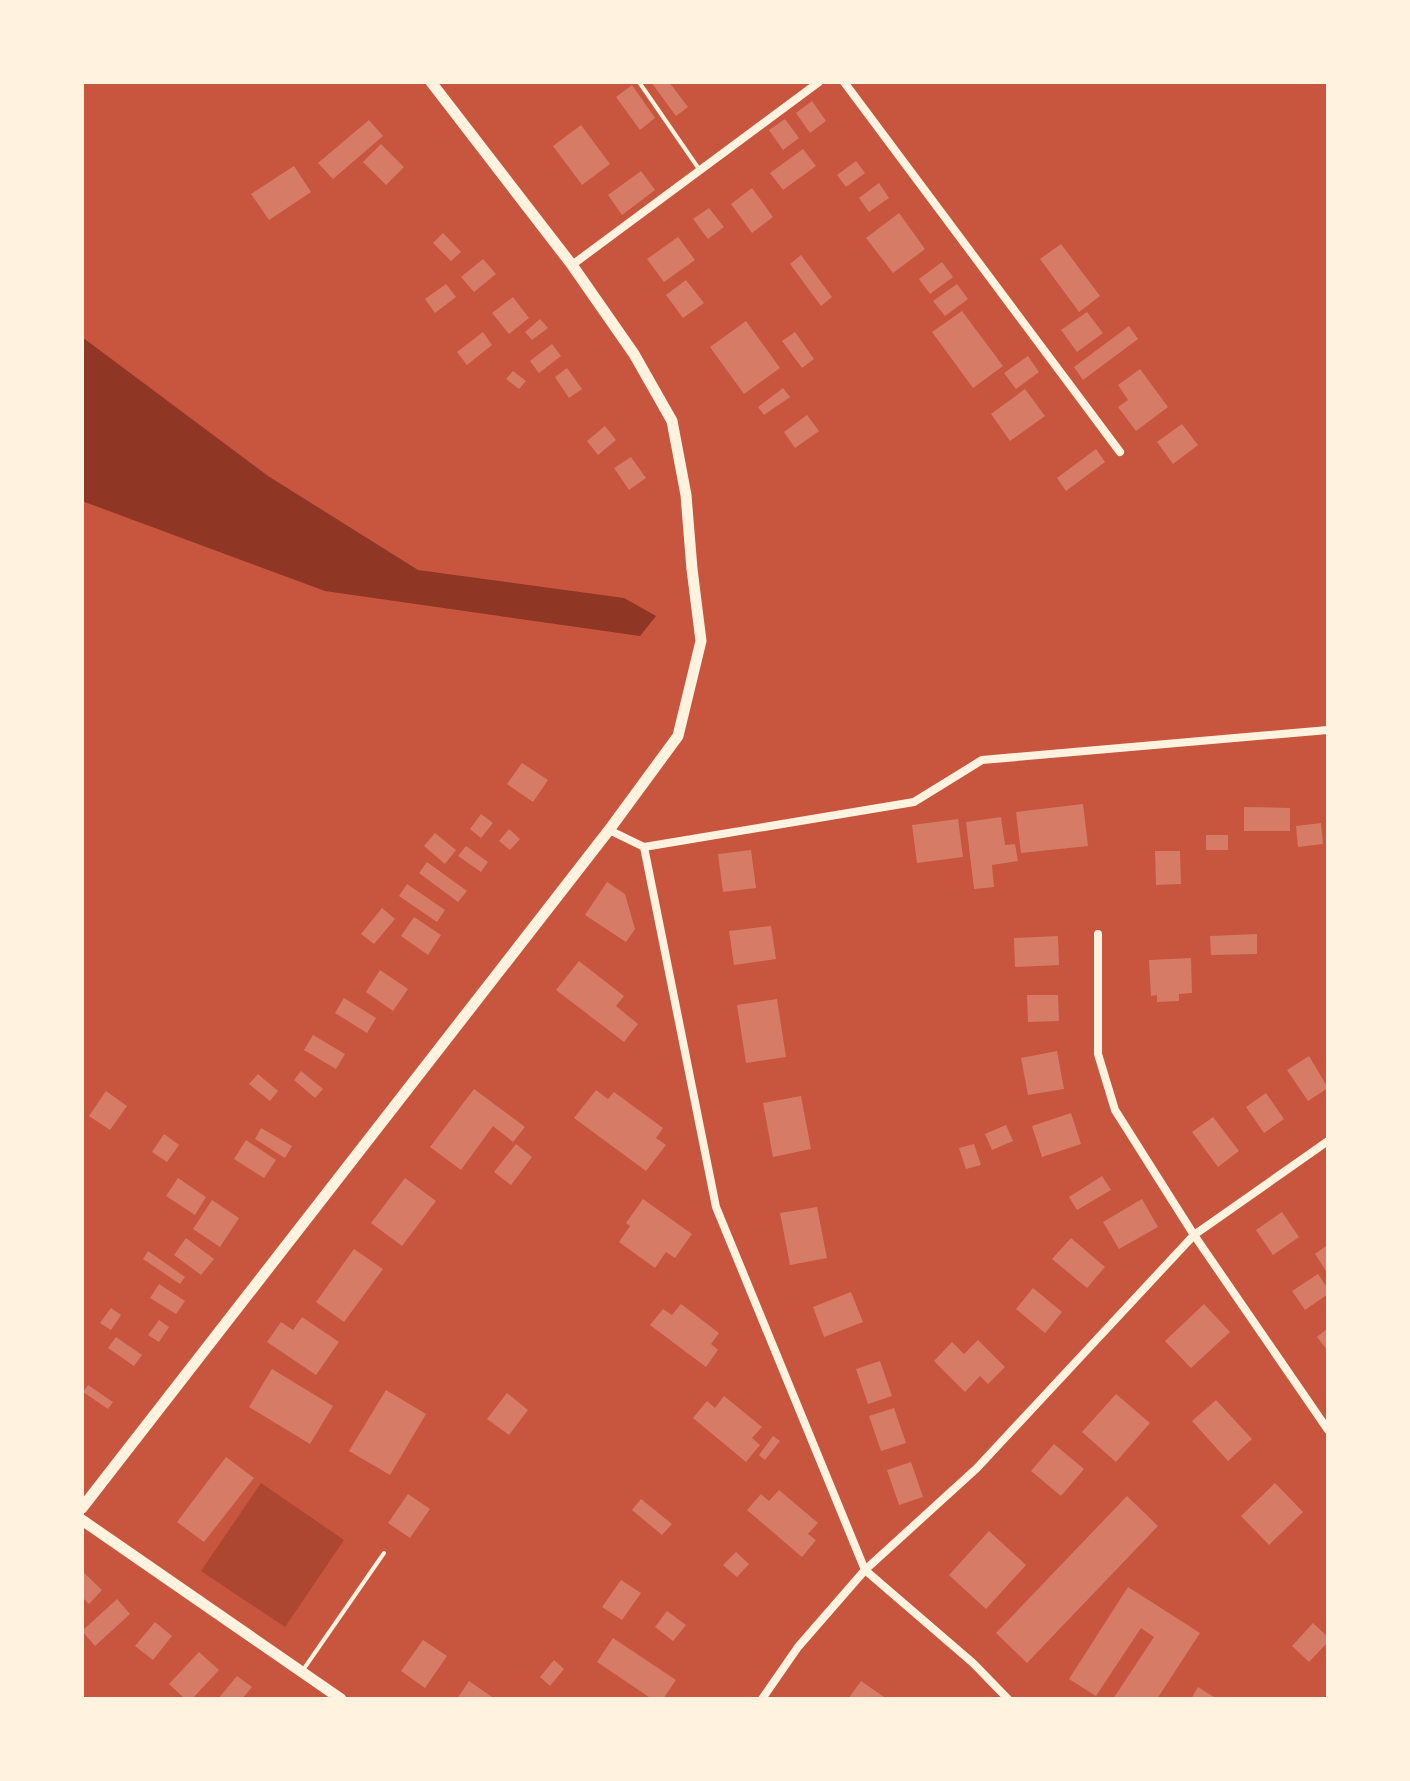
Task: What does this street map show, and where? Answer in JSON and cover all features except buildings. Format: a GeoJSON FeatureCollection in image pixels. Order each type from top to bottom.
{"type":"FeatureCollection","features":[{"type":"Feature","properties":{"kind":"street"},"geometry":{"type":"LineString","coordinates":[[82,1508],[609,830],[678,736],[701,641],[686,495],[672,421],[634,354],[572,265],[431,82]]}},
{"type":"Feature","properties":{"kind":"street"},"geometry":{"type":"LineString","coordinates":[[572,265],[819,82]]}},
{"type":"Feature","properties":{"kind":"street"},"geometry":{"type":"LineString","coordinates":[[844,82],[1120,452]]}},
{"type":"Feature","properties":{"kind":"street"},"geometry":{"type":"LineString","coordinates":[[609,830],[644,847],[914,802],[982,760],[1328,730]]}},
{"type":"Feature","properties":{"kind":"street"},"geometry":{"type":"LineString","coordinates":[[644,847],[716,1207],[865,1570],[973,1663],[1008,1699]]}},
{"type":"Feature","properties":{"kind":"street"},"geometry":{"type":"LineString","coordinates":[[1098,934],[1098,1054],[1115,1110],[1194,1235],[1328,1430]]}},
{"type":"Feature","properties":{"kind":"street"},"geometry":{"type":"LineString","coordinates":[[762,1699],[798,1647],[865,1570],[977,1468],[1194,1235],[1328,1141]]}},
{"type":"Feature","properties":{"kind":"street"},"geometry":{"type":"LineString","coordinates":[[82,1520],[341,1699]]}},
{"type":"Feature","properties":{"kind":"lane"},"geometry":{"type":"LineString","coordinates":[[639,82],[699,170]]}},
{"type":"Feature","properties":{"kind":"lane"},"geometry":{"type":"LineString","coordinates":[[302,1672],[384,1553]]}},
{"type":"Feature","properties":{"kind":"shaded area"},"geometry":{"type":"Polygon","coordinates":[[[82,337],[268,476],[418,570],[624,598],[656,616],[640,636],[325,591],[82,501],[82,337]]]}},
{"type":"Feature","properties":{"kind":"shaded area"},"geometry":{"type":"Polygon","coordinates":[[[261,1483],[344,1540],[285,1627],[201,1571],[261,1483]]]}}]}
